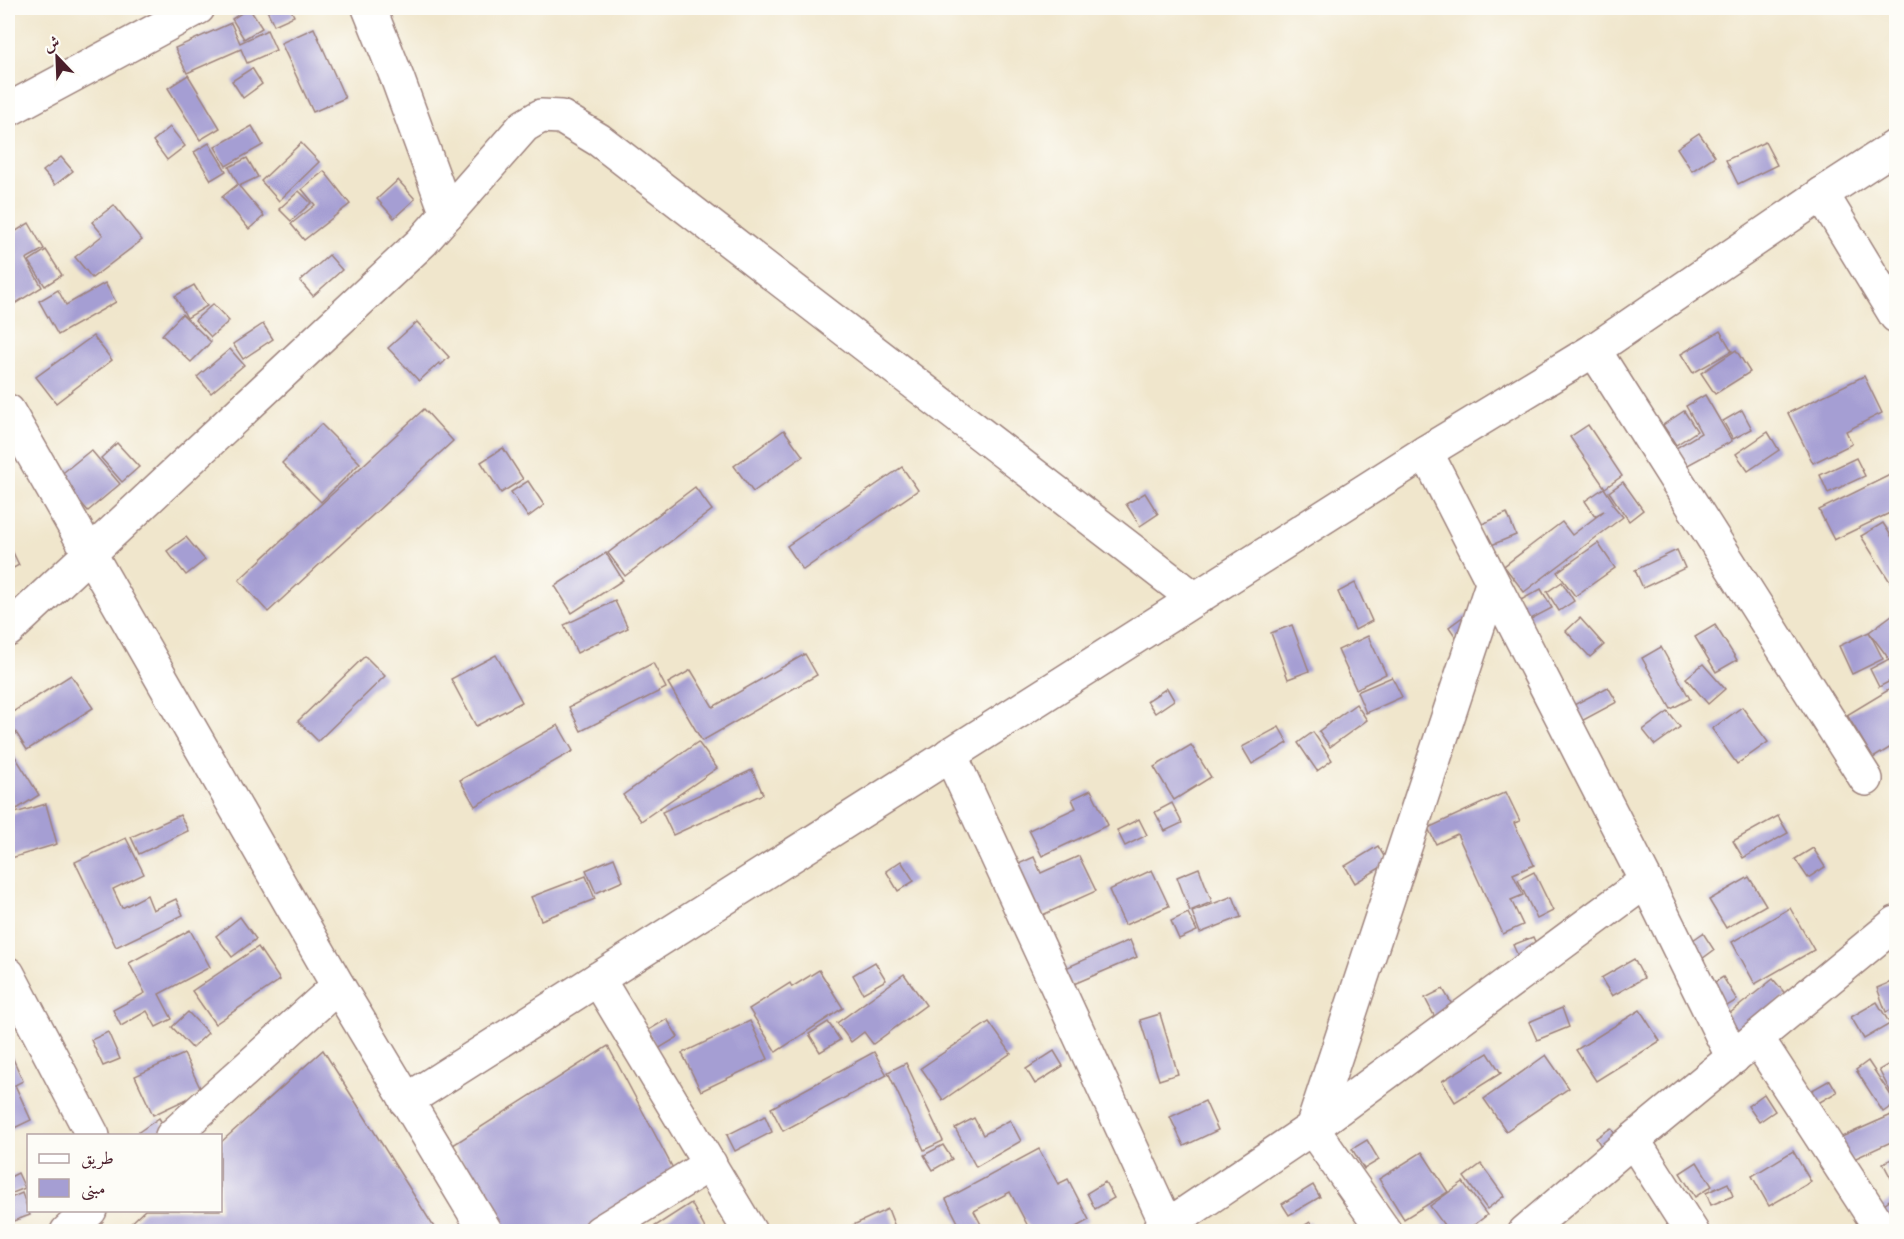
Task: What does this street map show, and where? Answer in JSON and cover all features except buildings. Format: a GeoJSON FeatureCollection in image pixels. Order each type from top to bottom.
{"type":"FeatureCollection","features":[{"type":"Feature","properties":{"kind":"street"},"geometry":{"type":"LineString","coordinates":[[8,110],[198,8]]}},
{"type":"Feature","properties":{"kind":"street"},"geometry":{"type":"LineString","coordinates":[[369,8],[447,214]]}},
{"type":"Feature","properties":{"kind":"street"},"geometry":{"type":"LineString","coordinates":[[8,630],[422,242],[524,126],[541,116],[561,117],[599,140],[1195,599]]}},
{"type":"Feature","properties":{"kind":"street"},"geometry":{"type":"LineString","coordinates":[[406,1101],[1426,452],[1593,350],[1896,146]]}},
{"type":"Feature","properties":{"kind":"street"},"geometry":{"type":"LineString","coordinates":[[1822,194],[1896,316]]}},
{"type":"Feature","properties":{"kind":"street"},"geometry":{"type":"LineString","coordinates":[[1593,350],[1866,779]]}},
{"type":"Feature","properties":{"kind":"street"},"geometry":{"type":"LineString","coordinates":[[8,411],[338,986],[486,1232]]}},
{"type":"Feature","properties":{"kind":"street"},"geometry":{"type":"LineString","coordinates":[[1426,452],[1646,881],[1745,1048],[1883,1232]]}},
{"type":"Feature","properties":{"kind":"street"},"geometry":{"type":"LineString","coordinates":[[1312,1128],[1492,584]]}},
{"type":"Feature","properties":{"kind":"street"},"geometry":{"type":"LineString","coordinates":[[950,754],[1162,1228],[1312,1128],[1646,881]]}},
{"type":"Feature","properties":{"kind":"street"},"geometry":{"type":"LineString","coordinates":[[1526,1232],[1633,1140],[1896,923]]}},
{"type":"Feature","properties":{"kind":"street"},"geometry":{"type":"LineString","coordinates":[[8,974],[92,1134]]}},
{"type":"Feature","properties":{"kind":"street"},"geometry":{"type":"LineString","coordinates":[[598,979],[750,1232]]}},
{"type":"Feature","properties":{"kind":"street"},"geometry":{"type":"LineString","coordinates":[[174,1134],[338,986]]}},
{"type":"Feature","properties":{"kind":"street"},"geometry":{"type":"LineString","coordinates":[[1312,1128],[1385,1232]]}},
{"type":"Feature","properties":{"kind":"street"},"geometry":{"type":"LineString","coordinates":[[1633,1140],[1692,1232]]}},
{"type":"Feature","properties":{"kind":"street"},"geometry":{"type":"LineString","coordinates":[[600,1232],[710,1164]]}},
{"type":"Feature","properties":{"kind":"street"},"geometry":{"type":"LineString","coordinates":[[67,1232],[88,1212]]}}]}
